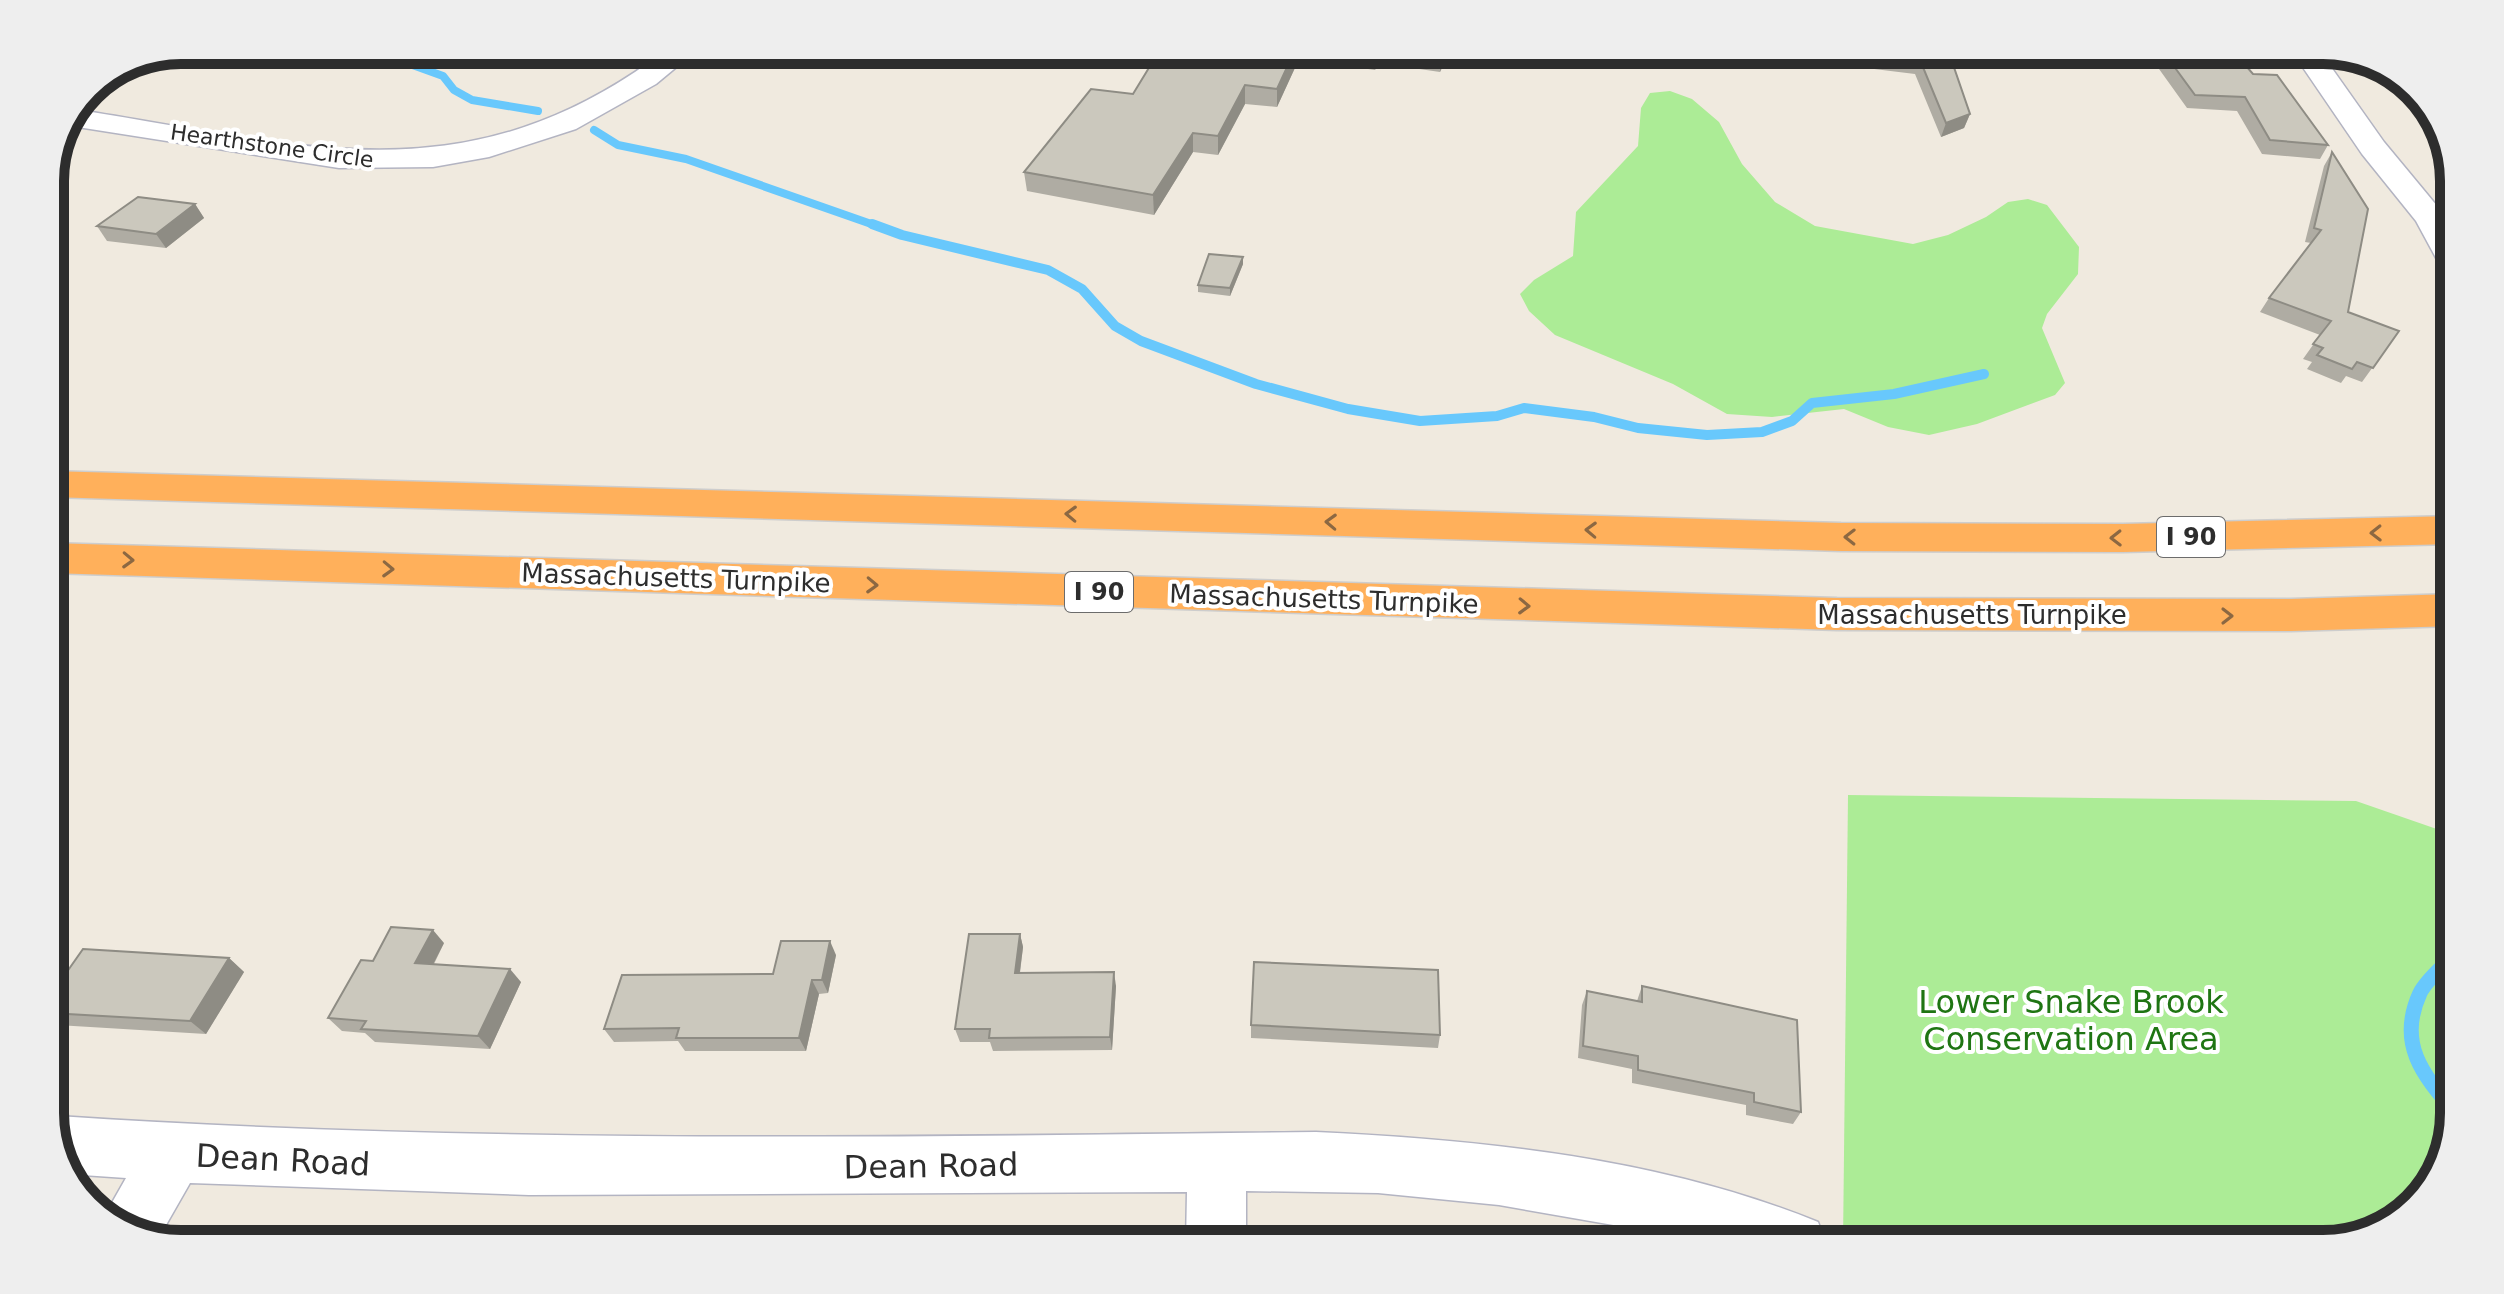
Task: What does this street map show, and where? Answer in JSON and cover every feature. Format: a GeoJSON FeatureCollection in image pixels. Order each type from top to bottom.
{"type":"FeatureCollection","features":[{"type":"Feature","properties":{"kind":"highway","name":"I 90"},"geometry":{"type":"LineString","coordinates":[[64,484],[1841,537],[2093,538],[2440,530]]}},
{"type":"Feature","properties":{"kind":"highway","name":"Massachusetts Turnpike"},"geometry":{"type":"LineString","coordinates":[[64,558],[1837,614],[2243,616],[2440,610]]}},
{"type":"Feature","properties":{"kind":"street","name":"Hearthstone Circle"},"geometry":{"type":"LineString","coordinates":[[82,119],[339,159],[427,159],[498,147],[564,125],[632,91],[666,64]]}},
{"type":"Feature","properties":{"kind":"street"},"geometry":{"type":"LineString","coordinates":[[2315,64],[2373,148],[2431,218],[2440,235]]}},
{"type":"Feature","properties":{"kind":"street","name":"Dean Road"},"geometry":{"type":"LineString","coordinates":[[69,1146],[381,1164],[646,1169],[1388,1163],[1487,1172],[1646,1200],[1755,1230]]}},
{"type":"Feature","properties":{"kind":"street"},"geometry":{"type":"LineString","coordinates":[[135,1220],[174,1154]]}},
{"type":"Feature","properties":{"kind":"street"},"geometry":{"type":"LineString","coordinates":[[1216,1230],[1217,1162]]}},
{"type":"Feature","properties":{"kind":"green space"},"geometry":{"type":"Polygon","coordinates":[[[1670,91],[1692,99],[1719,122],[1742,164],[1775,202],[1815,226],[1913,244],[1948,235],[1986,217],[2008,202],[2028,199],[2047,205],[2079,247],[2078,274],[2047,314],[2042,328],[2065,383],[2055,395],[1977,424],[1929,435],[1888,427],[1844,409],[1772,417],[1727,414],[1673,384],[1555,335],[1529,311],[1520,294],[1534,280],[1573,256],[1576,212],[1638,146],[1641,108],[1650,93],[1670,91]]]}},
{"type":"Feature","properties":{"kind":"green space","name":"Lower Snake Brook Conservation Area"},"geometry":{"type":"Polygon","coordinates":[[[1848,795],[2356,801],[2440,830],[2438,1136],[2420,1178],[2400,1201],[2382,1214],[2354,1226],[2323,1230],[1843,1230],[1848,795]]]}},
{"type":"Feature","properties":{"kind":"building"},"geometry":{"type":"Polygon","coordinates":[[[1151,64],[1289,64],[1277,89],[1245,85],[1218,136],[1193,133],[1153,195],[1024,172],[1091,89],[1133,94],[1151,64]]]}},
{"type":"Feature","properties":{"kind":"building"},"geometry":{"type":"Polygon","coordinates":[[[1922,64],[1953,64],[1970,114],[1946,123],[1922,64]]]}},
{"type":"Feature","properties":{"kind":"building"},"geometry":{"type":"Polygon","coordinates":[[[2172,64],[2244,64],[2253,74],[2277,75],[2328,145],[2270,140],[2245,97],[2195,95],[2172,64]]]}},
{"type":"Feature","properties":{"kind":"building"},"geometry":{"type":"Polygon","coordinates":[[[2332,152],[2368,209],[2348,312],[2399,331],[2373,368],[2357,362],[2352,369],[2317,355],[2323,348],[2313,344],[2331,321],[2269,298],[2321,230],[2314,228],[2332,152]]]}},
{"type":"Feature","properties":{"kind":"building"},"geometry":{"type":"Polygon","coordinates":[[[138,197],[195,204],[156,234],[97,226],[138,197]]]}},
{"type":"Feature","properties":{"kind":"building"},"geometry":{"type":"Polygon","coordinates":[[[1209,254],[1243,257],[1230,288],[1198,285],[1209,254]]]}},
{"type":"Feature","properties":{"kind":"building"},"geometry":{"type":"Polygon","coordinates":[[[391,927],[433,930],[415,963],[510,969],[478,1036],[361,1029],[366,1021],[328,1018],[361,960],[373,961],[391,927]]]}},
{"type":"Feature","properties":{"kind":"building"},"geometry":{"type":"Polygon","coordinates":[[[969,934],[1020,934],[1015,973],[1114,972],[1110,1037],[989,1038],[990,1029],[955,1029],[969,934]]]}},
{"type":"Feature","properties":{"kind":"building"},"geometry":{"type":"Polygon","coordinates":[[[781,941],[830,941],[822,980],[812,980],[799,1038],[676,1038],[679,1028],[604,1029],[622,975],[773,974],[781,941]]]}},
{"type":"Feature","properties":{"kind":"building"},"geometry":{"type":"Polygon","coordinates":[[[83,949],[229,958],[190,1021],[64,1014],[64,976],[83,949]]]}},
{"type":"Feature","properties":{"kind":"building"},"geometry":{"type":"Polygon","coordinates":[[[1254,962],[1438,970],[1440,1035],[1251,1025],[1254,962]]]}},
{"type":"Feature","properties":{"kind":"building"},"geometry":{"type":"Polygon","coordinates":[[[1642,986],[1797,1020],[1801,1112],[1754,1102],[1754,1093],[1638,1070],[1638,1056],[1583,1046],[1587,991],[1642,1002],[1642,986]]]}},
{"type":"Feature","properties":{"kind":"waterway"},"geometry":{"type":"LineString","coordinates":[[410,64],[443,76],[454,90],[472,100],[538,111]]}},
{"type":"Feature","properties":{"kind":"waterway"},"geometry":{"type":"LineString","coordinates":[[594,130],[618,145],[686,159],[877,226]]}},
{"type":"Feature","properties":{"kind":"waterway"},"geometry":{"type":"LineString","coordinates":[[872,224],[902,235],[1048,270],[1082,289],[1115,326],[1141,341],[1256,384],[1348,409],[1420,421],[1497,416],[1524,408],[1594,417],[1638,428],[1707,435],[1762,432],[1792,421],[1812,403],[1894,394],[1984,374]]}},
{"type":"Feature","properties":{"kind":"waterway"},"geometry":{"type":"LineString","coordinates":[[2440,969],[2420,993],[2411,1027],[2416,1057],[2440,1094]]}}]}
